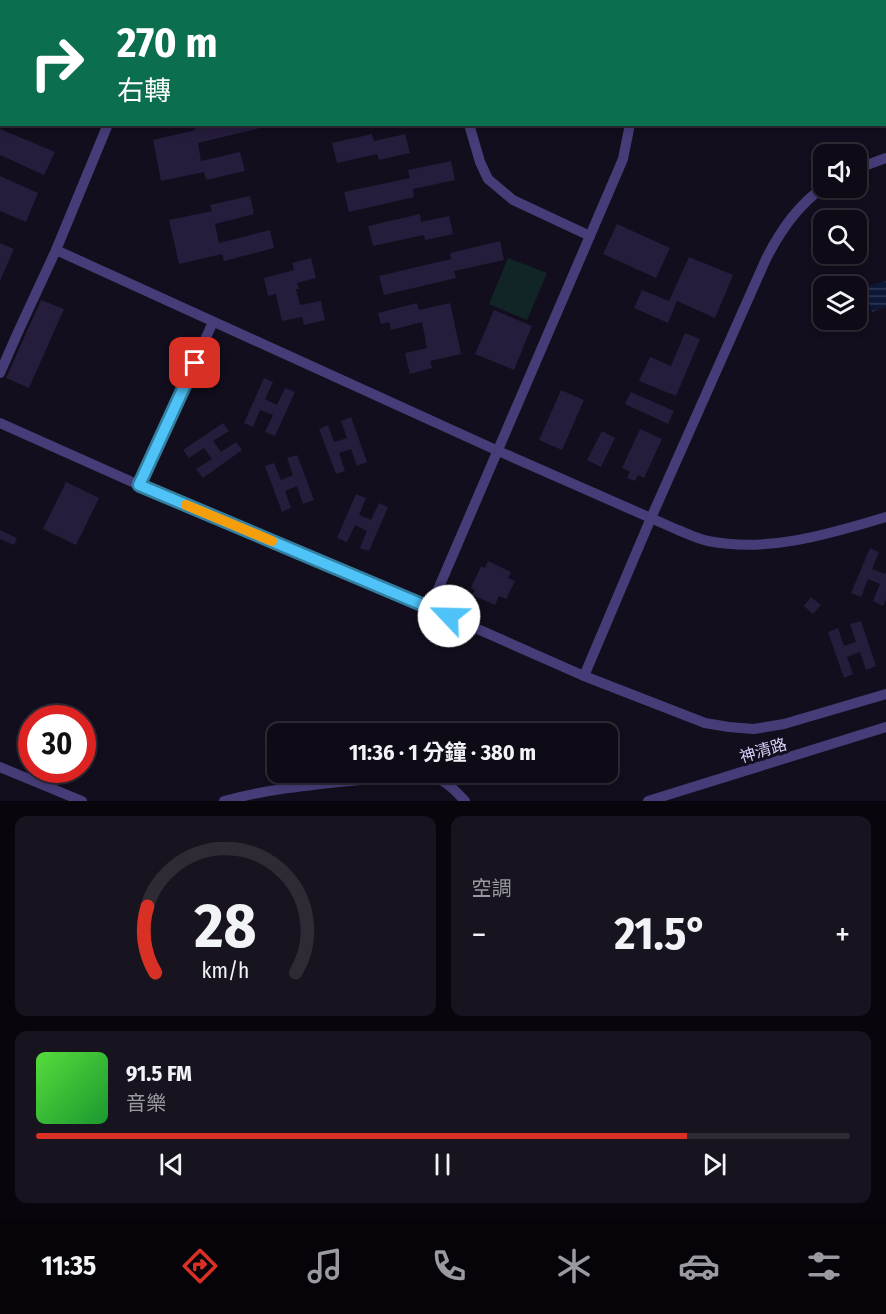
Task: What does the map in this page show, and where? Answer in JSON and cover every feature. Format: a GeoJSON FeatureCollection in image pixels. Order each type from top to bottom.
{"type":"FeatureCollection","features":[{"type":"Feature","properties":{"kind":"street"},"geometry":{"type":"LineString","coordinates":[[0,373],[56,250],[107,126]]}},
{"type":"Feature","properties":{"kind":"street"},"geometry":{"type":"LineString","coordinates":[[470,126],[480,162],[488,179],[513,200],[590,236]]}},
{"type":"Feature","properties":{"kind":"street"},"geometry":{"type":"LineString","coordinates":[[430,608],[623,159],[630,126]]}},
{"type":"Feature","properties":{"kind":"street"},"geometry":{"type":"LineString","coordinates":[[867,166],[886,158]]}},
{"type":"Feature","properties":{"kind":"street"},"geometry":{"type":"LineString","coordinates":[[584,676],[651,518],[773,245],[813,195]]}},
{"type":"Feature","properties":{"kind":"street"},"geometry":{"type":"LineString","coordinates":[[56,250],[678,531],[726,544],[794,542],[886,517]]}},
{"type":"Feature","properties":{"kind":"street"},"geometry":{"type":"LineString","coordinates":[[139,485],[213,322]]}},
{"type":"Feature","properties":{"kind":"street"},"geometry":{"type":"LineString","coordinates":[[0,423],[584,676],[705,723],[754,729],[784,724],[886,694]]}},
{"type":"Feature","properties":{"kind":"street","name":"神清路"},"geometry":{"type":"LineString","coordinates":[[648,801],[886,727]]}},
{"type":"Feature","properties":{"kind":"street"},"geometry":{"type":"LineString","coordinates":[[0,767],[82,801]]}},
{"type":"Feature","properties":{"kind":"street"},"geometry":{"type":"LineString","coordinates":[[224,801],[299,787],[403,774],[423,774],[442,780],[465,801]]}},
{"type":"Feature","properties":{"kind":"green space"},"geometry":{"type":"Polygon","coordinates":[[[508,258],[547,273],[527,320],[489,304],[508,258]]]}},
{"type":"Feature","properties":{"kind":"water"},"geometry":{"type":"Polygon","coordinates":[[[886,281],[886,307],[872,312],[867,296],[867,286],[886,281]]]}},
{"type":"Feature","properties":{"kind":"building"},"geometry":{"type":"Polygon","coordinates":[[[194,126],[264,126],[198,143],[201,161],[240,152],[245,171],[206,180],[204,172],[161,181],[153,140],[195,130],[194,126]]]}},
{"type":"Feature","properties":{"kind":"building"},"geometry":{"type":"Polygon","coordinates":[[[0,129],[55,152],[44,175],[0,155],[0,129]]]}},
{"type":"Feature","properties":{"kind":"building"},"geometry":{"type":"Polygon","coordinates":[[[372,134],[374,141],[405,134],[410,153],[379,160],[377,154],[337,163],[332,143],[372,134]]]}},
{"type":"Feature","properties":{"kind":"building"},"geometry":{"type":"Polygon","coordinates":[[[451,161],[455,180],[413,189],[414,197],[349,212],[344,192],[410,178],[408,170],[451,161]]]}},
{"type":"Feature","properties":{"kind":"building"},"geometry":{"type":"Polygon","coordinates":[[[0,176],[38,193],[26,222],[0,211],[0,176]]]}},
{"type":"Feature","properties":{"kind":"building"},"geometry":{"type":"Polygon","coordinates":[[[250,196],[254,214],[215,224],[219,243],[270,230],[274,248],[224,261],[222,254],[179,264],[169,220],[212,211],[210,205],[250,196]]]}},
{"type":"Feature","properties":{"kind":"building"},"geometry":{"type":"Polygon","coordinates":[[[420,214],[421,222],[449,216],[453,234],[425,240],[424,235],[373,246],[368,226],[420,214]]]}},
{"type":"Feature","properties":{"kind":"building"},"geometry":{"type":"Polygon","coordinates":[[[617,224],[670,248],[656,278],[603,254],[617,224]]]}},
{"type":"Feature","properties":{"kind":"building"},"geometry":{"type":"Polygon","coordinates":[[[500,241],[504,260],[454,271],[456,278],[384,295],[379,276],[451,259],[450,253],[500,241]]]}},
{"type":"Feature","properties":{"kind":"building"},"geometry":{"type":"Polygon","coordinates":[[[0,243],[14,249],[0,281],[0,243]]]}},
{"type":"Feature","properties":{"kind":"building"},"geometry":{"type":"Polygon","coordinates":[[[689,257],[733,275],[715,318],[677,301],[668,323],[634,308],[642,290],[669,301],[689,257]]]}},
{"type":"Feature","properties":{"kind":"building"},"geometry":{"type":"Polygon","coordinates":[[[311,258],[316,278],[297,283],[299,289],[296,289],[300,305],[321,301],[325,320],[304,325],[302,317],[282,321],[276,294],[268,296],[264,278],[294,270],[292,263],[311,258]]]}},
{"type":"Feature","properties":{"kind":"building"},"geometry":{"type":"Polygon","coordinates":[[[41,300],[64,309],[29,388],[6,378],[41,300]]]}},
{"type":"Feature","properties":{"kind":"building"},"geometry":{"type":"Polygon","coordinates":[[[417,303],[419,310],[450,303],[461,354],[430,361],[432,368],[410,374],[405,353],[427,348],[422,322],[391,330],[389,322],[381,324],[378,313],[417,303]]]}},
{"type":"Feature","properties":{"kind":"building"},"geometry":{"type":"Polygon","coordinates":[[[494,310],[532,326],[514,370],[475,354],[494,310]]]}},
{"type":"Feature","properties":{"kind":"building"},"geometry":{"type":"Polygon","coordinates":[[[685,333],[700,339],[676,396],[639,381],[650,357],[671,366],[685,333]]]}},
{"type":"Feature","properties":{"kind":"building"},"geometry":{"type":"Polygon","coordinates":[[[264,378],[273,382],[265,399],[277,405],[285,388],[295,392],[275,436],[265,432],[273,415],[260,410],[253,427],[244,423],[264,378]]]}},
{"type":"Feature","properties":{"kind":"building"},"geometry":{"type":"Polygon","coordinates":[[[561,390],[584,400],[562,450],[539,440],[561,390]]]}},
{"type":"Feature","properties":{"kind":"building"},"geometry":{"type":"Polygon","coordinates":[[[631,392],[674,411],[668,424],[625,404],[631,392]]]}},
{"type":"Feature","properties":{"kind":"building"},"geometry":{"type":"Polygon","coordinates":[[[351,417],[367,462],[357,466],[351,449],[339,453],[345,471],[336,474],[319,429],[328,425],[334,442],[347,438],[341,421],[351,417]]]}},
{"type":"Feature","properties":{"kind":"building"},"geometry":{"type":"Polygon","coordinates":[[[223,423],[229,431],[213,441],[221,452],[236,442],[242,450],[203,478],[196,469],[212,459],[204,448],[189,458],[183,450],[223,423]]]}},
{"type":"Feature","properties":{"kind":"building"},"geometry":{"type":"Polygon","coordinates":[[[640,429],[662,439],[644,478],[638,475],[635,481],[627,478],[630,472],[622,468],[640,429]]]}},
{"type":"Feature","properties":{"kind":"building"},"geometry":{"type":"Polygon","coordinates":[[[602,431],[615,438],[601,467],[587,460],[602,431]]]}},
{"type":"Feature","properties":{"kind":"building"},"geometry":{"type":"Polygon","coordinates":[[[297,455],[314,500],[303,504],[297,486],[285,491],[291,508],[282,512],[265,466],[274,463],[281,480],[293,475],[287,458],[297,455]]]}},
{"type":"Feature","properties":{"kind":"building"},"geometry":{"type":"Polygon","coordinates":[[[66,482],[99,498],[76,545],[43,529],[66,482]]]}},
{"type":"Feature","properties":{"kind":"building"},"geometry":{"type":"Polygon","coordinates":[[[356,494],[366,498],[359,515],[371,520],[379,503],[388,507],[369,551],[360,548],[367,531],[355,525],[347,542],[337,538],[356,494]]]}},
{"type":"Feature","properties":{"kind":"building"},"geometry":{"type":"Polygon","coordinates":[[[0,530],[17,538],[14,545],[0,539],[0,530]]]}},
{"type":"Feature","properties":{"kind":"building"},"geometry":{"type":"Polygon","coordinates":[[[870,548],[879,552],[872,569],[885,574],[886,571],[886,599],[883,606],[873,601],[880,584],[868,579],[861,597],[851,593],[870,548]]]}},
{"type":"Feature","properties":{"kind":"building"},"geometry":{"type":"Polygon","coordinates":[[[488,561],[511,572],[508,578],[515,581],[506,599],[499,596],[495,605],[472,595],[475,590],[471,588],[481,566],[485,568],[488,561]]]}},
{"type":"Feature","properties":{"kind":"building"},"geometry":{"type":"Polygon","coordinates":[[[811,597],[821,605],[813,614],[804,606],[811,597]]]}},
{"type":"Feature","properties":{"kind":"building"},"geometry":{"type":"Polygon","coordinates":[[[861,621],[876,666],[866,670],[860,652],[847,657],[853,674],[844,678],[828,632],[838,628],[844,646],[856,642],[850,624],[861,621]]]}},
{"type":"Feature","properties":{"kind":"slow traffic"},"geometry":{"type":"LineString","coordinates":[[186,505],[272,541]]}},
{"type":"Feature","properties":{"kind":"route"},"geometry":{"type":"LineString","coordinates":[[195,363],[139,485],[449,616]]}}]}
